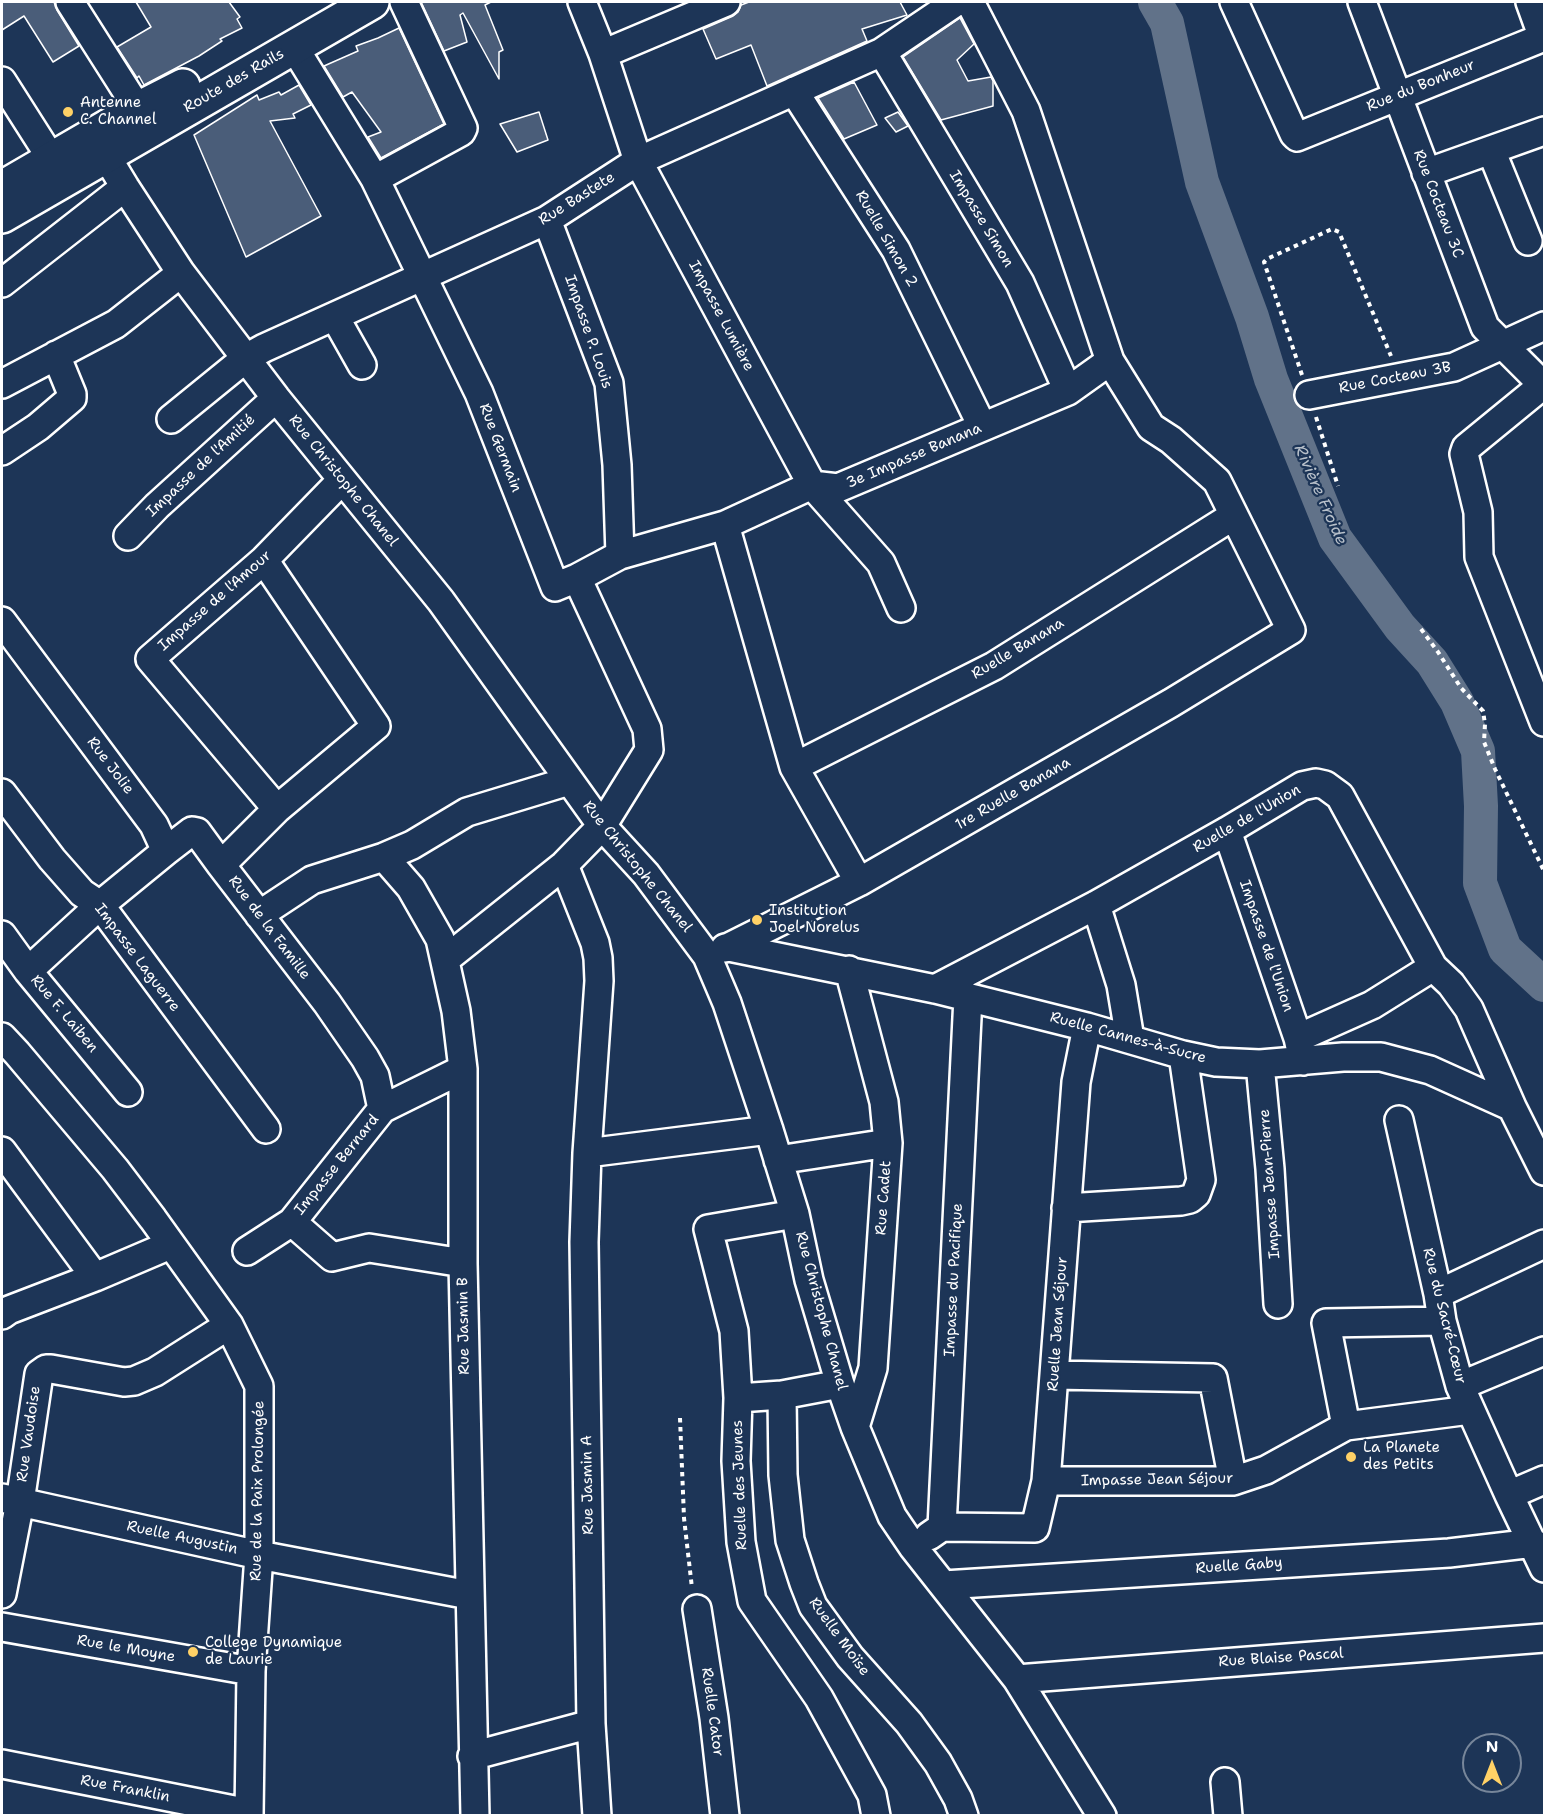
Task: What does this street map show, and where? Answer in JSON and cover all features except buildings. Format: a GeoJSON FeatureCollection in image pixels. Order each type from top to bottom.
{"type":"FeatureCollection","features":[{"type":"Feature","properties":{"kind":"main road","name":"Route des Rails"},"geometry":{"type":"LineString","coordinates":[[2,216],[100,145],[138,109],[170,94],[327,2]]}},
{"type":"Feature","properties":{"kind":"main road","name":"Route des Rails"},"geometry":{"type":"LineString","coordinates":[[2,188],[51,158],[100,145],[294,47],[372,2]]}},
{"type":"Feature","properties":{"kind":"street"},"geometry":{"type":"LineString","coordinates":[[70,2],[138,109]]}},
{"type":"Feature","properties":{"kind":"street"},"geometry":{"type":"LineString","coordinates":[[375,179],[461,132],[463,128],[404,2]]}},
{"type":"Feature","properties":{"kind":"street","name":"Impasse Lumière"},"geometry":{"type":"LineString","coordinates":[[582,2],[603,54],[638,161],[812,485],[880,563],[901,608]]}},
{"type":"Feature","properties":{"kind":"street"},"geometry":{"type":"LineString","coordinates":[[603,54],[726,2]]}},
{"type":"Feature","properties":{"kind":"street","name":"Rue Bastete"},"geometry":{"type":"LineString","coordinates":[[171,419],[246,358],[264,348],[548,220],[638,161],[882,52],[956,2]]}},
{"type":"Feature","properties":{"kind":"street"},"geometry":{"type":"LineString","coordinates":[[970,2],[1026,111],[1110,361],[1150,427],[1172,440],[1217,481],[1233,516]]}},
{"type":"Feature","properties":{"kind":"street","name":"Rue du Bonheur"},"geometry":{"type":"LineString","coordinates":[[1234,2],[1297,137],[1544,37]]}},
{"type":"Feature","properties":{"kind":"street","name":"Rue Cocteau 3C"},"geometry":{"type":"LineString","coordinates":[[1362,2],[1485,327],[1544,385]]}},
{"type":"Feature","properties":{"kind":"street"},"geometry":{"type":"LineString","coordinates":[[1530,2],[1544,37]]}},
{"type":"Feature","properties":{"kind":"street","name":"Rue Germain"},"geometry":{"type":"LineString","coordinates":[[294,47],[375,179],[479,393],[555,587],[577,578]]}},
{"type":"Feature","properties":{"kind":"street","name":"Impasse Simon"},"geometry":{"type":"LineString","coordinates":[[882,52],[1020,283],[1068,391]]}},
{"type":"Feature","properties":{"kind":"street"},"geometry":{"type":"LineString","coordinates":[[2,81],[51,158]]}},
{"type":"Feature","properties":{"kind":"street","name":"Ruelle Simon 2"},"geometry":{"type":"LineString","coordinates":[[794,91],[896,250],[982,426]]}},
{"type":"Feature","properties":{"kind":"street"},"geometry":{"type":"LineString","coordinates":[[1426,173],[1545,131]]}},
{"type":"Feature","properties":{"kind":"street","name":"Rue Christophe Chanel"},"geometry":{"type":"LineString","coordinates":[[100,145],[181,273],[276,398],[441,601],[602,826],[718,951],[727,1003],[795,1214],[809,1280],[840,1384],[855,1427],[892,1516],[913,1547],[1017,1679],[1102,1815]]}},
{"type":"Feature","properties":{"kind":"street"},"geometry":{"type":"LineString","coordinates":[[1491,150],[1528,241]]}},
{"type":"Feature","properties":{"kind":"street"},"geometry":{"type":"LineString","coordinates":[[2,283],[125,187]]}},
{"type":"Feature","properties":{"kind":"street","name":"Impasse P. Louis"},"geometry":{"type":"LineString","coordinates":[[548,220],[609,383],[617,465],[620,555]]}},
{"type":"Feature","properties":{"kind":"street"},"geometry":{"type":"LineString","coordinates":[[2,384],[116,324],[181,273]]}},
{"type":"Feature","properties":{"kind":"street"},"geometry":{"type":"LineString","coordinates":[[335,317],[362,365]]}},
{"type":"Feature","properties":{"kind":"street","name":"Rue Cocteau 3B"},"geometry":{"type":"LineString","coordinates":[[1309,395],[1454,367],[1545,326]]}},
{"type":"Feature","properties":{"kind":"street"},"geometry":{"type":"LineString","coordinates":[[2,451],[38,427],[72,398],[56,355]]}},
{"type":"Feature","properties":{"kind":"street","name":"3e Impasse Banana"},"geometry":{"type":"LineString","coordinates":[[577,578],[620,555],[725,525],[812,485],[838,488],[1068,391],[1110,361]]}},
{"type":"Feature","properties":{"kind":"street"},"geometry":{"type":"LineString","coordinates":[[1544,385],[1466,448],[1464,454],[1478,512],[1479,557],[1544,722]]}},
{"type":"Feature","properties":{"kind":"street","name":"Impasse de l'Amitié"},"geometry":{"type":"LineString","coordinates":[[128,536],[157,506],[276,398]]}},
{"type":"Feature","properties":{"kind":"street","name":"Impasse de l'Amour"},"geometry":{"type":"LineString","coordinates":[[277,809],[150,659],[264,560],[342,480]]}},
{"type":"Feature","properties":{"kind":"street","name":"1re Ruelle Banana"},"geometry":{"type":"LineString","coordinates":[[718,951],[859,882],[1171,703],[1291,630],[1233,516]]}},
{"type":"Feature","properties":{"kind":"street","name":"Ruelle Banana"},"geometry":{"type":"LineString","coordinates":[[794,767],[994,666],[1233,516]]}},
{"type":"Feature","properties":{"kind":"street"},"geometry":{"type":"LineString","coordinates":[[725,525],[794,767],[859,882]]}},
{"type":"Feature","properties":{"kind":"street","name":"Rue de la Famille"},"geometry":{"type":"LineString","coordinates":[[264,560],[376,726],[277,809],[221,865],[327,1003],[365,1058],[375,1076],[382,1109]]}},
{"type":"Feature","properties":{"kind":"street"},"geometry":{"type":"LineString","coordinates":[[446,959],[564,865],[602,826],[649,750],[647,729],[577,578]]}},
{"type":"Feature","properties":{"kind":"street","name":"Rue Jolie"},"geometry":{"type":"LineString","coordinates":[[2,621],[154,825],[166,851]]}},
{"type":"Feature","properties":{"kind":"street"},"geometry":{"type":"LineString","coordinates":[[259,915],[312,879],[384,857],[412,845],[467,812],[569,781]]}},
{"type":"Feature","properties":{"kind":"street","name":"Ruelle de l'Union"},"geometry":{"type":"LineString","coordinates":[[935,989],[1096,905],[1302,786],[1325,784],[1340,795],[1433,967],[1451,984],[1469,1009],[1512,1107]]}},
{"type":"Feature","properties":{"kind":"street","name":"Impasse Laguerre"},"geometry":{"type":"LineString","coordinates":[[2,793],[52,860],[82,893],[100,905],[266,1129]]}},
{"type":"Feature","properties":{"kind":"street"},"geometry":{"type":"LineString","coordinates":[[28,971],[100,905],[192,831],[197,832],[221,865]]}},
{"type":"Feature","properties":{"kind":"street","name":"Impasse de l'Union"},"geometry":{"type":"LineString","coordinates":[[1227,831],[1301,1050]]}},
{"type":"Feature","properties":{"kind":"street","name":"Rue Jasmin B"},"geometry":{"type":"LineString","coordinates":[[384,857],[411,888],[440,939],[456,1011],[463,1069],[463,1263],[475,1815]]}},
{"type":"Feature","properties":{"kind":"street","name":"Rue Jasmin A"},"geometry":{"type":"LineString","coordinates":[[564,865],[595,942],[599,981],[587,1154],[584,1242],[591,1724],[597,1815]]}},
{"type":"Feature","properties":{"kind":"street"},"geometry":{"type":"LineString","coordinates":[[1096,905],[1121,985],[1130,1039]]}},
{"type":"Feature","properties":{"kind":"street","name":"Rue F. Laiben"},"geometry":{"type":"LineString","coordinates":[[2,935],[28,971],[128,1092]]}},
{"type":"Feature","properties":{"kind":"street","name":"Ruelle Cannes-à-Sucre"},"geometry":{"type":"LineString","coordinates":[[718,951],[849,970],[935,989],[1216,1062],[1260,1064],[1301,1050],[1343,1057],[1381,1057],[1430,1070],[1512,1107]]}},
{"type":"Feature","properties":{"kind":"street"},"geometry":{"type":"LineString","coordinates":[[1301,1050],[1433,967]]}},
{"type":"Feature","properties":{"kind":"street","name":"Rue Cadet"},"geometry":{"type":"LineString","coordinates":[[849,970],[884,1102],[888,1143],[873,1368],[855,1427]]}},
{"type":"Feature","properties":{"kind":"street","name":"Impasse du Pacifique"},"geometry":{"type":"LineString","coordinates":[[942,1527],[968,997]]}},
{"type":"Feature","properties":{"kind":"street","name":"Ruelle Jean Séjour"},"geometry":{"type":"LineString","coordinates":[[942,1527],[1035,1528],[1046,1481],[1076,1082],[1088,1027]]}},
{"type":"Feature","properties":{"kind":"street","name":"Rue de la Paix Prolongée"},"geometry":{"type":"LineString","coordinates":[[2,1037],[116,1168],[229,1325],[259,1386],[259,1555],[252,1671],[249,1814]]}},
{"type":"Feature","properties":{"kind":"street"},"geometry":{"type":"LineString","coordinates":[[1066,1208],[1181,1201],[1190,1199],[1196,1194],[1201,1180],[1183,1055]]}},
{"type":"Feature","properties":{"kind":"street","name":"Impasse Jean-Pierre"},"geometry":{"type":"LineString","coordinates":[[1260,1064],[1270,1169],[1278,1304]]}},
{"type":"Feature","properties":{"kind":"street","name":"Impasse Bernard"},"geometry":{"type":"LineString","coordinates":[[247,1251],[292,1221],[382,1109],[463,1069]]}},
{"type":"Feature","properties":{"kind":"street"},"geometry":{"type":"LineString","coordinates":[[1512,1107],[1545,1171]]}},
{"type":"Feature","properties":{"kind":"street","name":"Rue du Sacré-Cœur"},"geometry":{"type":"LineString","coordinates":[[1399,1120],[1442,1321],[1465,1398],[1545,1568]]}},
{"type":"Feature","properties":{"kind":"street"},"geometry":{"type":"LineString","coordinates":[[587,1154],[769,1130]]}},
{"type":"Feature","properties":{"kind":"street"},"geometry":{"type":"LineString","coordinates":[[778,1160],[888,1143]]}},
{"type":"Feature","properties":{"kind":"street"},"geometry":{"type":"LineString","coordinates":[[2,1151],[95,1277]]}},
{"type":"Feature","properties":{"kind":"street","name":"Ruelle des Jeunes"},"geometry":{"type":"LineString","coordinates":[[795,1214],[708,1229],[734,1331],[738,1398],[736,1461],[741,1542],[752,1601],[819,1698],[872,1795],[876,1815]]}},
{"type":"Feature","properties":{"kind":"street"},"geometry":{"type":"LineString","coordinates":[[292,1221],[332,1257],[369,1248],[463,1263]]}},
{"type":"Feature","properties":{"kind":"street"},"geometry":{"type":"LineString","coordinates":[[1438,1294],[1545,1244]]}},
{"type":"Feature","properties":{"kind":"street"},"geometry":{"type":"LineString","coordinates":[[2,1315],[9,1310],[170,1245]]}},
{"type":"Feature","properties":{"kind":"street"},"geometry":{"type":"LineString","coordinates":[[1346,1426],[1326,1323],[1442,1321]]}},
{"type":"Feature","properties":{"kind":"street","name":"Rue Vaudoise"},"geometry":{"type":"LineString","coordinates":[[2,1594],[11,1500],[37,1378],[41,1372],[51,1369],[124,1382],[134,1381],[155,1372],[229,1325]]}},
{"type":"Feature","properties":{"kind":"street","name":"Impasse Jean Séjour"},"geometry":{"type":"LineString","coordinates":[[1046,1481],[1233,1481],[1266,1470],[1346,1426],[1465,1398],[1545,1351]]}},
{"type":"Feature","properties":{"kind":"street"},"geometry":{"type":"LineString","coordinates":[[1055,1375],[1213,1378],[1233,1481]]}},
{"type":"Feature","properties":{"kind":"street"},"geometry":{"type":"LineString","coordinates":[[738,1398],[782,1395],[840,1384]]}},
{"type":"Feature","properties":{"kind":"street","name":"Ruelle Moïse"},"geometry":{"type":"LineString","coordinates":[[782,1395],[783,1475],[790,1540],[813,1605],[850,1657],[909,1723],[938,1763],[964,1815]]}},
{"type":"Feature","properties":{"kind":"street"},"geometry":{"type":"LineString","coordinates":[[1509,1495],[1545,1480]]}},
{"type":"Feature","properties":{"kind":"street","name":"Ruelle Augustin"},"geometry":{"type":"LineString","coordinates":[[11,1500],[259,1555],[470,1596]]}},
{"type":"Feature","properties":{"kind":"street"},"geometry":{"type":"LineString","coordinates":[[913,1547],[942,1527]]}},
{"type":"Feature","properties":{"kind":"street","name":"Ruelle Gaby"},"geometry":{"type":"LineString","coordinates":[[944,1585],[1449,1552],[1534,1543]]}},
{"type":"Feature","properties":{"kind":"street","name":"Ruelle Cator"},"geometry":{"type":"LineString","coordinates":[[697,1609],[714,1718],[725,1815]]}},
{"type":"Feature","properties":{"kind":"street","name":"Rue le Moyne"},"geometry":{"type":"LineString","coordinates":[[2,1627],[252,1671]]}},
{"type":"Feature","properties":{"kind":"street","name":"Rue Blaise Pascal"},"geometry":{"type":"LineString","coordinates":[[1017,1679],[1545,1638]]}},
{"type":"Feature","properties":{"kind":"street"},"geometry":{"type":"LineString","coordinates":[[472,1756],[591,1724]]}},
{"type":"Feature","properties":{"kind":"street","name":"Rue Franklin"},"geometry":{"type":"LineString","coordinates":[[2,1764],[249,1814]]}},
{"type":"Feature","properties":{"kind":"street"},"geometry":{"type":"LineString","coordinates":[[1225,1782],[1228,1815]]}},
{"type":"Feature","properties":{"kind":"path"},"geometry":{"type":"LineString","coordinates":[[1338,486],[1264,262],[1332,229],[1339,232],[1400,376]]}},
{"type":"Feature","properties":{"kind":"path"},"geometry":{"type":"LineString","coordinates":[[1421,629],[1461,688],[1483,711],[1484,742],[1545,871]]}},
{"type":"Feature","properties":{"kind":"path"},"geometry":{"type":"LineString","coordinates":[[680,1418],[686,1539],[690,1580],[697,1609]]}},
{"type":"Feature","properties":{"kind":"waterway","name":"Rivière Froide"},"geometry":{"type":"LineString","coordinates":[[1155,2],[1167,23],[1202,182],[1252,317],[1271,379],[1335,538],[1400,627],[1432,662],[1457,702],[1478,751],[1481,806],[1480,883],[1505,949],[1544,985]]}},
{"type":"Feature","properties":{"kind":"place","name":"Antenne C. Channel"},"geometry":{"type":"Point","coordinates":[68,112]}},
{"type":"Feature","properties":{"kind":"place","name":"Institution Joel Norelus"},"geometry":{"type":"Point","coordinates":[757,920]}},
{"type":"Feature","properties":{"kind":"place","name":"La Planete des Petits"},"geometry":{"type":"Point","coordinates":[1351,1457]}},
{"type":"Feature","properties":{"kind":"place","name":"College Dynamique de Laurie"},"geometry":{"type":"Point","coordinates":[193,1652]}}]}
